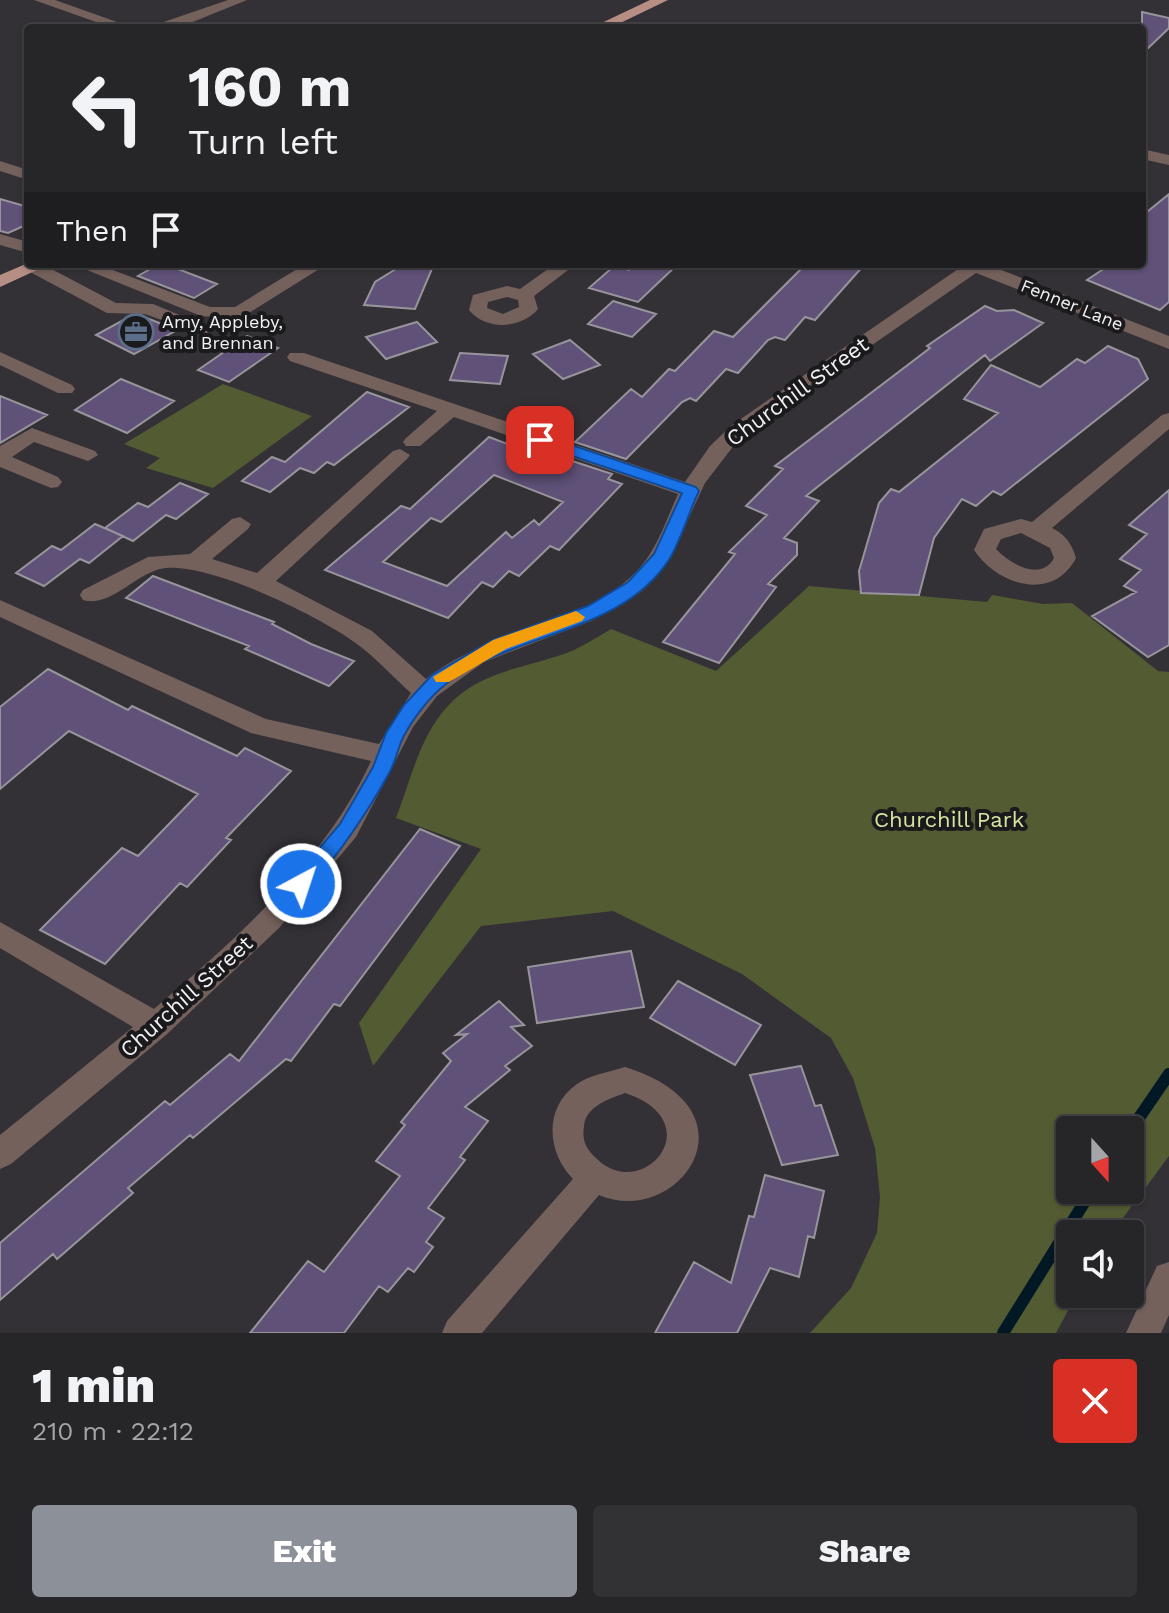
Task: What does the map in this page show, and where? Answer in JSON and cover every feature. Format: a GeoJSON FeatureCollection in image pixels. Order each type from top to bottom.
{"type":"FeatureCollection","features":[{"type":"Feature","properties":{"kind":"main road"},"geometry":{"type":"LineString","coordinates":[[609,24],[661,0]]}},
{"type":"Feature","properties":{"kind":"main road"},"geometry":{"type":"LineString","coordinates":[[0,282],[33,268]]}},
{"type":"Feature","properties":{"kind":"street"},"geometry":{"type":"LineString","coordinates":[[41,0],[115,24]]}},
{"type":"Feature","properties":{"kind":"street"},"geometry":{"type":"LineString","coordinates":[[176,24],[240,0]]}},
{"type":"Feature","properties":{"kind":"street"},"geometry":{"type":"LineString","coordinates":[[1146,155],[1169,160]]}},
{"type":"Feature","properties":{"kind":"street"},"geometry":{"type":"LineString","coordinates":[[0,166],[24,174]]}},
{"type":"Feature","properties":{"kind":"street"},"geometry":{"type":"LineString","coordinates":[[0,239],[24,247]]}},
{"type":"Feature","properties":{"kind":"street"},"geometry":{"type":"LineString","coordinates":[[41,268],[113,309],[147,308],[204,329]]}},
{"type":"Feature","properties":{"kind":"street"},"geometry":{"type":"LineString","coordinates":[[92,268],[208,312],[239,313],[312,268]]}},
{"type":"Feature","properties":{"kind":"street"},"geometry":{"type":"LineString","coordinates":[[523,295],[561,268]]}},
{"type":"Feature","properties":{"kind":"street","name":"Churchill Street"},"geometry":{"type":"LineString","coordinates":[[0,1154],[156,1026],[226,964],[301,884],[353,820],[393,738],[425,692],[466,662],[499,644],[594,611],[634,586],[662,556],[697,474],[719,448],[786,396],[969,268]]}},
{"type":"Feature","properties":{"kind":"street","name":"Fenner Lane"},"geometry":{"type":"LineString","coordinates":[[981,268],[1169,343]]}},
{"type":"Feature","properties":{"kind":"street"},"geometry":{"type":"LineString","coordinates":[[297,357],[691,491]]}},
{"type":"Feature","properties":{"kind":"street"},"geometry":{"type":"LineString","coordinates":[[0,358],[65,389]]}},
{"type":"Feature","properties":{"kind":"street"},"geometry":{"type":"LineString","coordinates":[[261,582],[451,410]]}},
{"type":"Feature","properties":{"kind":"street"},"geometry":{"type":"LineString","coordinates":[[1037,529],[1169,419]]}},
{"type":"Feature","properties":{"kind":"street"},"geometry":{"type":"LineString","coordinates":[[51,482],[0,457],[32,434],[88,455]]}},
{"type":"Feature","properties":{"kind":"street"},"geometry":{"type":"LineString","coordinates":[[195,561],[240,524]]}},
{"type":"Feature","properties":{"kind":"street"},"geometry":{"type":"LineString","coordinates":[[91,595],[156,562],[195,561],[261,582],[364,637],[425,692]]}},
{"type":"Feature","properties":{"kind":"street"},"geometry":{"type":"LineString","coordinates":[[0,608],[260,727],[387,755]]}},
{"type":"Feature","properties":{"kind":"street"},"geometry":{"type":"LineString","coordinates":[[0,934],[156,1026]]}},
{"type":"Feature","properties":{"kind":"street"},"geometry":{"type":"LineString","coordinates":[[459,1333],[593,1179]]}},
{"type":"Feature","properties":{"kind":"street"},"geometry":{"type":"LineString","coordinates":[[1143,1333],[1169,1278]]}},
{"type":"Feature","properties":{"kind":"green space"},"geometry":{"type":"Polygon","coordinates":[[[223,384],[312,416],[213,488],[146,468],[160,458],[124,444],[223,384]]]}},
{"type":"Feature","properties":{"kind":"green space","name":"Churchill Park"},"geometry":{"type":"Polygon","coordinates":[[[809,586],[987,602],[992,595],[1043,604],[1072,603],[1158,671],[1169,672],[1169,1156],[1144,1190],[1144,1116],[1056,1116],[1056,1204],[1133,1204],[1121,1220],[1056,1220],[1056,1308],[1069,1308],[1056,1333],[810,1333],[851,1288],[877,1233],[880,1197],[875,1148],[853,1078],[831,1038],[742,974],[613,911],[481,926],[373,1066],[359,1023],[481,849],[396,818],[430,732],[447,707],[475,685],[490,677],[574,650],[611,629],[716,671],[809,586]]]}},
{"type":"Feature","properties":{"kind":"building"},"geometry":{"type":"Polygon","coordinates":[[[1142,12],[1169,18],[1169,28],[1146,50],[1146,24],[1142,24],[1142,12]]]}},
{"type":"Feature","properties":{"kind":"building"},"geometry":{"type":"Polygon","coordinates":[[[1169,194],[1169,302],[1160,310],[1087,280],[1105,268],[1146,268],[1146,213],[1169,194]]]}},
{"type":"Feature","properties":{"kind":"building"},"geometry":{"type":"Polygon","coordinates":[[[0,199],[24,206],[24,226],[8,233],[0,231],[0,199]]]}},
{"type":"Feature","properties":{"kind":"building"},"geometry":{"type":"Polygon","coordinates":[[[152,268],[175,268],[217,284],[194,298],[138,276],[152,268]]]}},
{"type":"Feature","properties":{"kind":"building"},"geometry":{"type":"Polygon","coordinates":[[[398,268],[432,268],[415,309],[364,305],[375,282],[398,268]]]}},
{"type":"Feature","properties":{"kind":"building"},"geometry":{"type":"Polygon","coordinates":[[[612,268],[674,268],[638,302],[589,288],[612,268]]]}},
{"type":"Feature","properties":{"kind":"building"},"geometry":{"type":"Polygon","coordinates":[[[802,268],[861,268],[815,320],[805,317],[785,340],[775,337],[768,340],[738,373],[726,369],[696,401],[690,398],[682,402],[626,459],[575,442],[631,389],[642,397],[669,369],[675,371],[714,331],[733,337],[802,268]]]}},
{"type":"Feature","properties":{"kind":"building"},"geometry":{"type":"Polygon","coordinates":[[[613,301],[656,314],[632,337],[588,324],[613,301]]]}},
{"type":"Feature","properties":{"kind":"building"},"geometry":{"type":"Polygon","coordinates":[[[985,306],[997,311],[1014,310],[1043,323],[990,361],[985,355],[806,496],[819,501],[784,538],[797,543],[797,555],[768,584],[776,587],[719,663],[663,642],[735,554],[729,552],[767,515],[746,506],[783,469],[775,466],[930,348],[927,346],[985,306]]]}},
{"type":"Feature","properties":{"kind":"building","name":"Amy, Appleby, and Brennan"},"geometry":{"type":"Polygon","coordinates":[[[129,317],[144,317],[177,330],[134,354],[96,335],[129,317]]]}},
{"type":"Feature","properties":{"kind":"building"},"geometry":{"type":"Polygon","coordinates":[[[417,322],[437,342],[386,359],[366,337],[417,322]]]}},
{"type":"Feature","properties":{"kind":"building"},"geometry":{"type":"Polygon","coordinates":[[[247,336],[278,348],[229,382],[198,370],[247,336]]]}},
{"type":"Feature","properties":{"kind":"building"},"geometry":{"type":"Polygon","coordinates":[[[570,340],[600,365],[563,379],[533,354],[570,340]]]}},
{"type":"Feature","properties":{"kind":"building"},"geometry":{"type":"Polygon","coordinates":[[[1108,346],[1138,359],[1148,379],[1001,495],[993,491],[976,506],[962,499],[934,538],[919,595],[861,593],[859,571],[879,503],[891,489],[899,492],[998,413],[964,399],[991,365],[1040,387],[1077,359],[1085,363],[1108,346]]]}},
{"type":"Feature","properties":{"kind":"building"},"geometry":{"type":"Polygon","coordinates":[[[460,353],[508,356],[500,384],[450,380],[460,353]]]}},
{"type":"Feature","properties":{"kind":"building"},"geometry":{"type":"Polygon","coordinates":[[[121,379],[174,401],[127,433],[75,410],[121,379]]]}},
{"type":"Feature","properties":{"kind":"building"},"geometry":{"type":"Polygon","coordinates":[[[367,392],[409,407],[334,465],[327,462],[314,473],[300,468],[270,492],[242,481],[272,457],[285,462],[367,392]]]}},
{"type":"Feature","properties":{"kind":"building"},"geometry":{"type":"Polygon","coordinates":[[[0,396],[47,415],[0,443],[0,396]]]}},
{"type":"Feature","properties":{"kind":"building"},"geometry":{"type":"Polygon","coordinates":[[[489,437],[555,462],[560,457],[612,474],[608,479],[622,484],[559,550],[550,546],[519,576],[509,571],[493,587],[482,582],[448,618],[325,570],[401,506],[410,509],[489,437]],[[494,475],[441,522],[431,518],[383,562],[447,586],[506,532],[512,538],[534,520],[539,525],[563,502],[494,475]]]}},
{"type":"Feature","properties":{"kind":"building"},"geometry":{"type":"Polygon","coordinates":[[[180,483],[208,494],[176,519],[166,515],[133,541],[105,528],[138,503],[148,507],[180,483]]]}},
{"type":"Feature","properties":{"kind":"building"},"geometry":{"type":"Polygon","coordinates":[[[1169,490],[1169,645],[1148,657],[1092,616],[1136,592],[1124,586],[1141,570],[1120,559],[1147,534],[1129,525],[1169,490]]]}},
{"type":"Feature","properties":{"kind":"building"},"geometry":{"type":"Polygon","coordinates":[[[95,524],[123,536],[89,563],[80,559],[44,586],[16,573],[52,546],[61,550],[95,524]]]}},
{"type":"Feature","properties":{"kind":"building"},"geometry":{"type":"Polygon","coordinates":[[[153,576],[274,622],[272,624],[311,644],[354,661],[329,686],[245,649],[249,646],[126,598],[153,576]]]}},
{"type":"Feature","properties":{"kind":"building"},"geometry":{"type":"Polygon","coordinates":[[[48,669],[128,710],[132,706],[237,756],[245,748],[291,771],[226,838],[231,840],[187,887],[180,883],[105,964],[40,930],[122,848],[138,856],[198,794],[69,731],[0,789],[0,707],[48,669]]]}},
{"type":"Feature","properties":{"kind":"building"},"geometry":{"type":"Polygon","coordinates":[[[420,829],[460,846],[340,1006],[334,1004],[291,1061],[286,1059],[193,1138],[190,1135],[128,1188],[133,1193],[57,1259],[53,1254],[0,1300],[0,1243],[165,1101],[170,1105],[230,1054],[239,1061],[420,829]]]}},
{"type":"Feature","properties":{"kind":"building"},"geometry":{"type":"Polygon","coordinates":[[[631,951],[644,1007],[537,1023],[528,967],[631,951]]]}},
{"type":"Feature","properties":{"kind":"building"},"geometry":{"type":"Polygon","coordinates":[[[678,981],[761,1025],[735,1065],[650,1018],[678,981]]]}},
{"type":"Feature","properties":{"kind":"building"},"geometry":{"type":"Polygon","coordinates":[[[499,1001],[524,1025],[511,1027],[532,1046],[505,1066],[510,1070],[465,1107],[488,1121],[460,1157],[465,1160],[428,1208],[444,1218],[426,1242],[433,1247],[414,1272],[408,1268],[388,1292],[379,1286],[344,1333],[250,1333],[308,1261],[324,1272],[400,1176],[376,1161],[405,1125],[401,1122],[451,1061],[443,1053],[467,1034],[456,1035],[499,1001]]]}},
{"type":"Feature","properties":{"kind":"building"},"geometry":{"type":"Polygon","coordinates":[[[801,1066],[815,1106],[821,1105],[838,1155],[782,1165],[750,1075],[801,1066]]]}},
{"type":"Feature","properties":{"kind":"building"},"geometry":{"type":"Polygon","coordinates":[[[765,1175],[824,1191],[814,1238],[808,1236],[799,1277],[770,1268],[737,1333],[655,1333],[694,1262],[731,1283],[749,1216],[754,1217],[765,1175]]]}},
{"type":"Feature","properties":{"kind":"waterway"},"geometry":{"type":"LineString","coordinates":[[1140,1116],[1169,1074]]}},
{"type":"Feature","properties":{"kind":"waterway"},"geometry":{"type":"LineString","coordinates":[[1003,1333],[1083,1204]]}},
{"type":"Feature","properties":{"kind":"slow traffic"},"geometry":{"type":"LineString","coordinates":[[442,677],[499,644],[576,617]]}},
{"type":"Feature","properties":{"kind":"place","name":"Amy, Appleby, and Brennan"},"geometry":{"type":"Point","coordinates":[136,332]}},
{"type":"Feature","properties":{"kind":"route"},"geometry":{"type":"LineString","coordinates":[[301,884],[347,829],[383,768],[393,738],[411,710],[438,680],[499,644],[594,611],[634,586],[662,556],[691,491],[540,440]]}}]}
